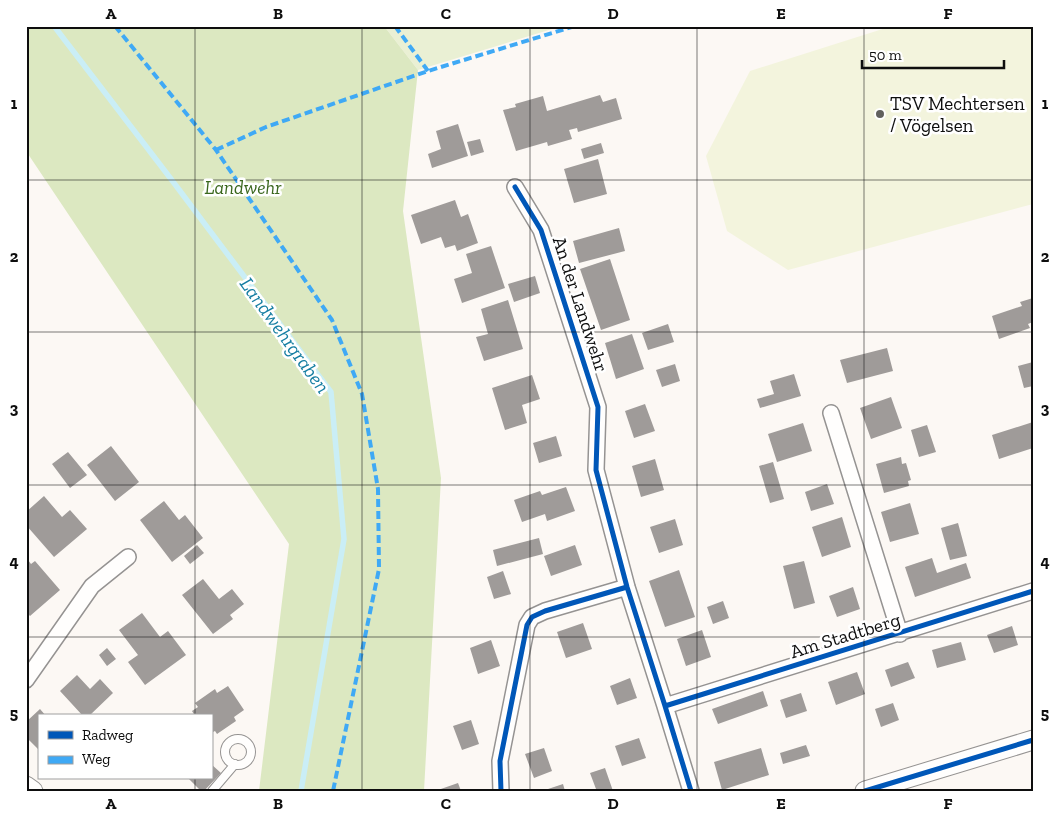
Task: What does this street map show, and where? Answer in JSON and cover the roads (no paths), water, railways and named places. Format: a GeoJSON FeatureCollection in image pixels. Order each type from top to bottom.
{"type":"FeatureCollection","features":[{"type":"Feature","properties":{"kind":"street","name":"An der Landwehr"},"geometry":{"type":"LineString","coordinates":[[515,187],[541,230],[598,407],[596,470],[627,587]]}},
{"type":"Feature","properties":{"kind":"street","name":"Am Stadtberg"},"geometry":{"type":"LineString","coordinates":[[831,413],[900,634]]}},
{"type":"Feature","properties":{"kind":"street"},"geometry":{"type":"LineString","coordinates":[[26,680],[92,586],[128,557]]}},
{"type":"Feature","properties":{"kind":"street"},"geometry":{"type":"LineString","coordinates":[[501,791],[500,762],[527,625],[532,617],[545,611],[627,587],[691,791]]}},
{"type":"Feature","properties":{"kind":"street","name":"Am Stadtberg"},"geometry":{"type":"LineString","coordinates":[[665,706],[1033,591]]}},
{"type":"Feature","properties":{"kind":"street"},"geometry":{"type":"LineString","coordinates":[[865,791],[1033,740]]}},
{"type":"Feature","properties":{"kind":"street"},"geometry":{"type":"LineString","coordinates":[[26,786],[33,791]]}},
{"type":"Feature","properties":{"kind":"lane"},"geometry":{"type":"LineString","coordinates":[[212,791],[235,764]]}},
{"type":"Feature","properties":{"kind":"waterway","name":"Landwehrgraben"},"geometry":{"type":"LineString","coordinates":[[54,26],[331,392],[344,539],[301,791]]}},
{"type":"Feature","properties":{"kind":"place","name":"TSV Mechtersen / Vögelsen"},"geometry":{"type":"Point","coordinates":[880,114]}},
{"type":"Feature","properties":{"kind":"park label","name":"Landwehr"},"geometry":{"type":"Point","coordinates":[243,187]}}]}
